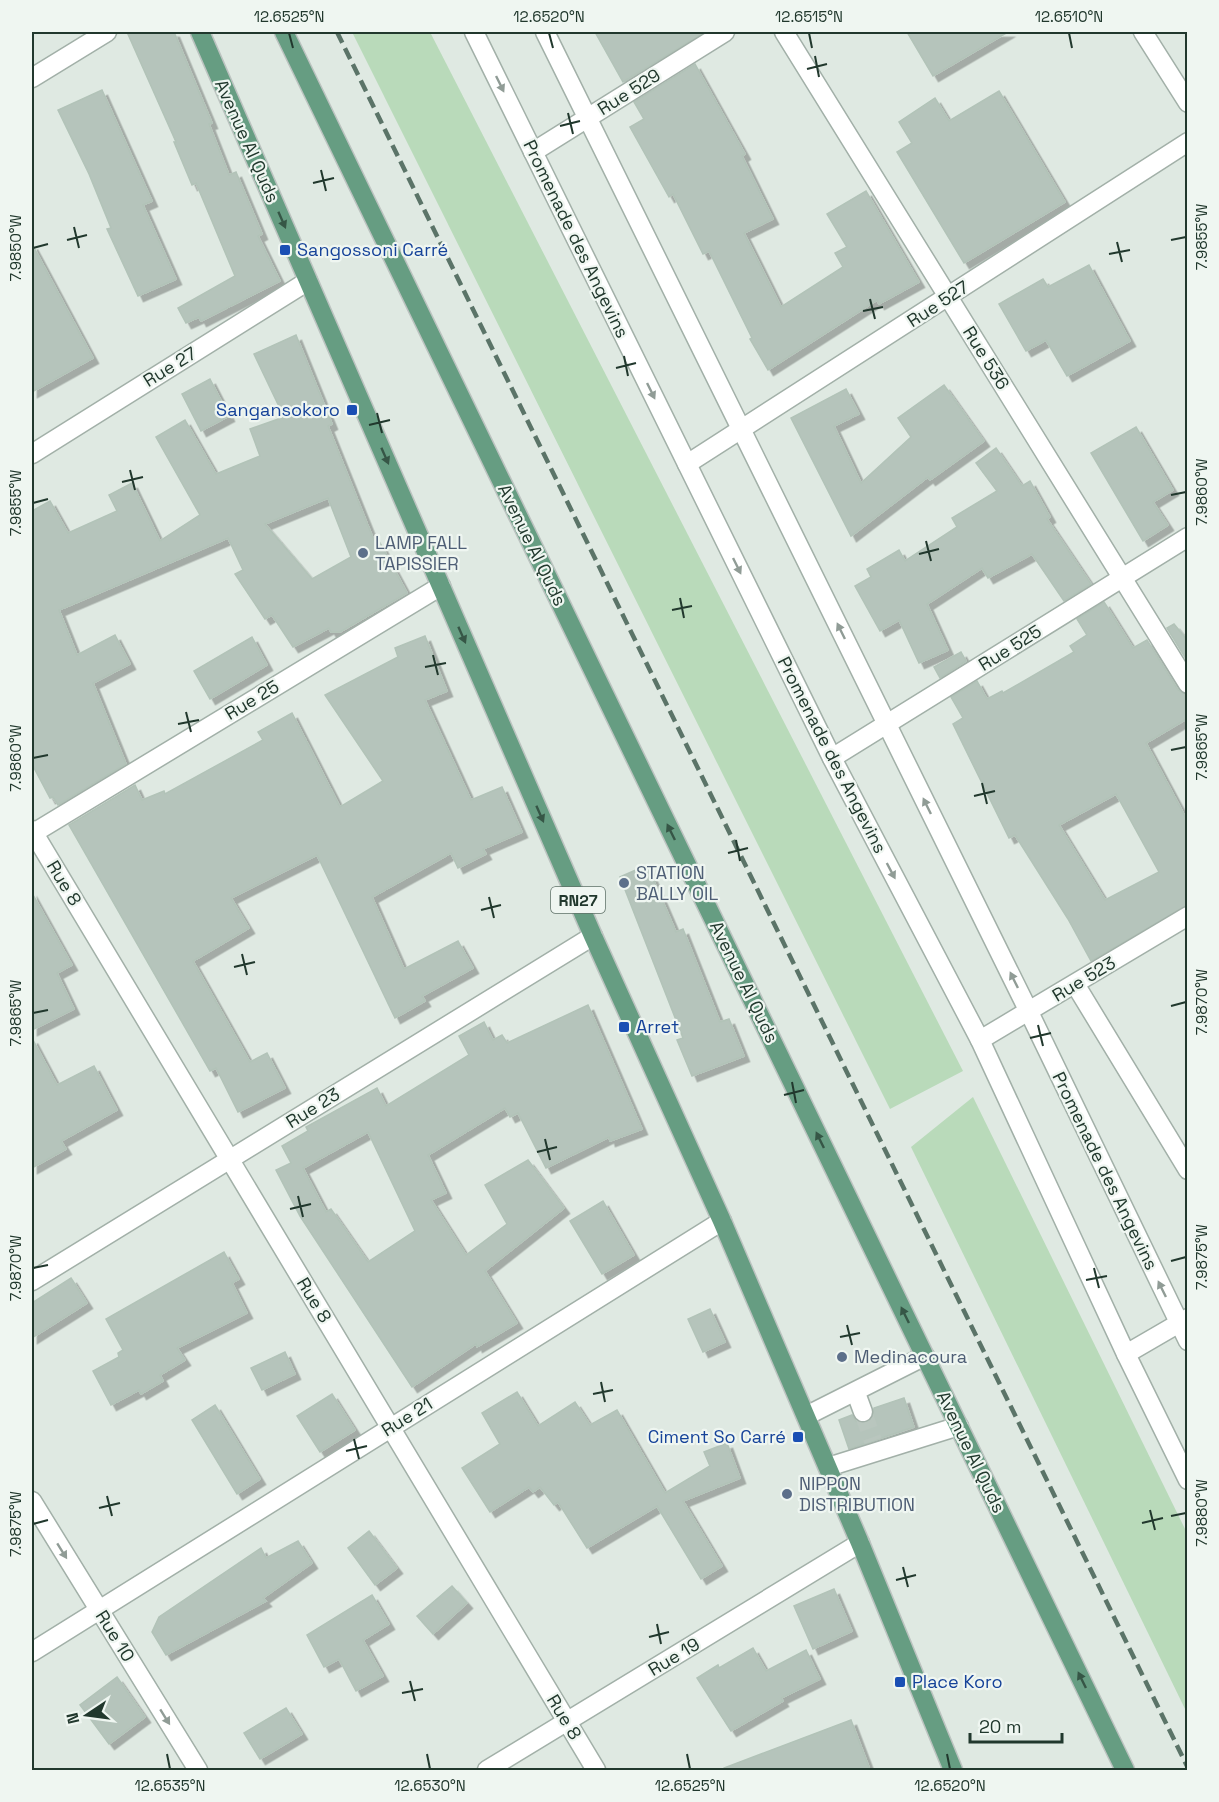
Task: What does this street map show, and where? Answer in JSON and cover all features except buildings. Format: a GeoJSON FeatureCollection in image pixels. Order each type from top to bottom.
{"type":"FeatureCollection","features":[{"type":"Feature","properties":{"kind":"main road","name":"Avenue Al Quds"},"geometry":{"type":"LineString","coordinates":[[200,32],[593,936],[722,1221],[860,1543],[953,1770]]}},
{"type":"Feature","properties":{"kind":"main road","name":"Avenue Al Quds"},"geometry":{"type":"LineString","coordinates":[[284,32],[1125,1770]]}},
{"type":"Feature","properties":{"kind":"street"},"geometry":{"type":"LineString","coordinates":[[32,78],[107,32]]}},
{"type":"Feature","properties":{"kind":"street","name":"Promenade des Angevins"},"geometry":{"type":"LineString","coordinates":[[474,32],[832,758],[980,1040],[1126,1354],[1188,1480]]}},
{"type":"Feature","properties":{"kind":"street","name":"Promenade des Angevins"},"geometry":{"type":"LineString","coordinates":[[545,32],[1183,1321],[1188,1341]]}},
{"type":"Feature","properties":{"kind":"street","name":"Rue 529"},"geometry":{"type":"LineString","coordinates":[[533,152],[725,32]]}},
{"type":"Feature","properties":{"kind":"street","name":"Rue 536"},"geometry":{"type":"LineString","coordinates":[[784,32],[1188,684]]}},
{"type":"Feature","properties":{"kind":"street"},"geometry":{"type":"LineString","coordinates":[[1143,32],[1188,103]]}},
{"type":"Feature","properties":{"kind":"street","name":"Rue 527"},"geometry":{"type":"LineString","coordinates":[[687,464],[1188,142]]}},
{"type":"Feature","properties":{"kind":"street","name":"Rue 27"},"geometry":{"type":"LineString","coordinates":[[32,454],[308,280]]}},
{"type":"Feature","properties":{"kind":"street","name":"Rue 525"},"geometry":{"type":"LineString","coordinates":[[832,758],[1188,537]]}},
{"type":"Feature","properties":{"kind":"street","name":"Rue 25"},"geometry":{"type":"LineString","coordinates":[[32,832],[441,586]]}},
{"type":"Feature","properties":{"kind":"street","name":"Rue 8"},"geometry":{"type":"LineString","coordinates":[[32,832],[596,1770]]}},
{"type":"Feature","properties":{"kind":"street","name":"Rue 523"},"geometry":{"type":"LineString","coordinates":[[980,1040],[1188,916]]}},
{"type":"Feature","properties":{"kind":"street","name":"Rue 23"},"geometry":{"type":"LineString","coordinates":[[32,1281],[593,936]]}},
{"type":"Feature","properties":{"kind":"street"},"geometry":{"type":"LineString","coordinates":[[1075,984],[1188,1170]]}},
{"type":"Feature","properties":{"kind":"street","name":"Rue 21"},"geometry":{"type":"LineString","coordinates":[[32,1652],[722,1221]]}},
{"type":"Feature","properties":{"kind":"street"},"geometry":{"type":"LineString","coordinates":[[1126,1354],[1183,1321]]}},
{"type":"Feature","properties":{"kind":"street"},"geometry":{"type":"LineString","coordinates":[[806,1416],[856,1393],[925,1356]]}},
{"type":"Feature","properties":{"kind":"street"},"geometry":{"type":"LineString","coordinates":[[856,1393],[863,1412]]}},
{"type":"Feature","properties":{"kind":"street"},"geometry":{"type":"LineString","coordinates":[[828,1467],[875,1446],[959,1426]]}},
{"type":"Feature","properties":{"kind":"street","name":"Rue 10"},"geometry":{"type":"LineString","coordinates":[[32,1501],[198,1770]]}},
{"type":"Feature","properties":{"kind":"street","name":"Rue 19"},"geometry":{"type":"LineString","coordinates":[[487,1770],[860,1543]]}},
{"type":"Feature","properties":{"kind":"green space"},"geometry":{"type":"Polygon","coordinates":[[[352,32],[430,32],[963,1071],[890,1109],[352,32]]]}},
{"type":"Feature","properties":{"kind":"green space"},"geometry":{"type":"Polygon","coordinates":[[[973,1097],[1187,1533],[1187,1713],[911,1147],[973,1097]]]}},
{"type":"Feature","properties":{"kind":"tunnel"},"geometry":{"type":"LineString","coordinates":[[863,1412],[873,1441]]}},
{"type":"Feature","properties":{"kind":"railway"},"geometry":{"type":"LineString","coordinates":[[337,32],[1188,1768]]}},
{"type":"Feature","properties":{"kind":"place","name":"Sangossoni Carré"},"geometry":{"type":"Point","coordinates":[285,250]}},
{"type":"Feature","properties":{"kind":"place","name":"Sangansokoro"},"geometry":{"type":"Point","coordinates":[352,410]}},
{"type":"Feature","properties":{"kind":"place","name":"LAMP FALL TAPISSIER"},"geometry":{"type":"Point","coordinates":[363,553]}},
{"type":"Feature","properties":{"kind":"place","name":"STATION BALLY OIL"},"geometry":{"type":"Point","coordinates":[624,883]}},
{"type":"Feature","properties":{"kind":"place","name":"Arret"},"geometry":{"type":"Point","coordinates":[624,1027]}},
{"type":"Feature","properties":{"kind":"place","name":"Medinacoura"},"geometry":{"type":"Point","coordinates":[842,1357]}},
{"type":"Feature","properties":{"kind":"place","name":"Ciment So Carré"},"geometry":{"type":"Point","coordinates":[798,1437]}},
{"type":"Feature","properties":{"kind":"place","name":"NIPPON DISTRIBUTION"},"geometry":{"type":"Point","coordinates":[787,1494]}},
{"type":"Feature","properties":{"kind":"place","name":"Place Koro"},"geometry":{"type":"Point","coordinates":[900,1682]}}]}
